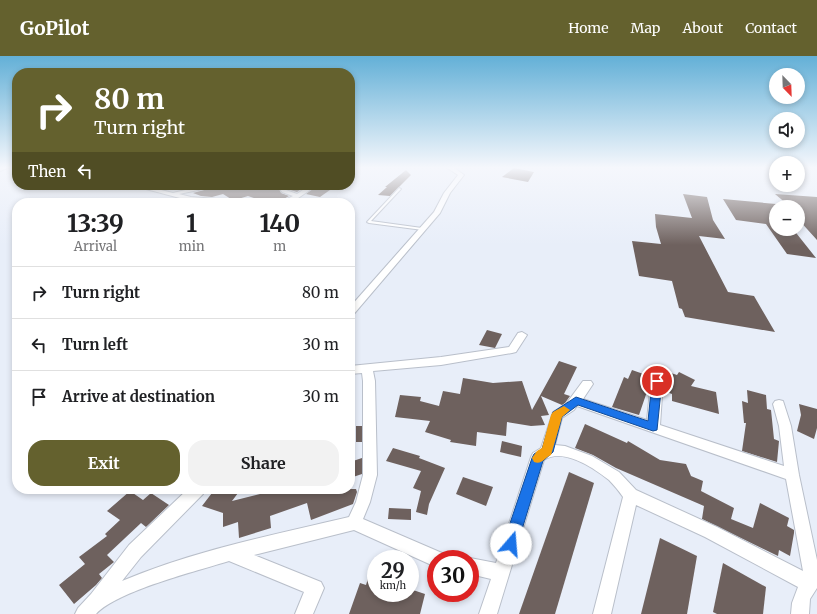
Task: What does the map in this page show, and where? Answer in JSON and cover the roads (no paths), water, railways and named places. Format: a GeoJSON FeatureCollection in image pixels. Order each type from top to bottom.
{"type":"FeatureCollection","features":[{"type":"Feature","properties":{"kind":"street"},"geometry":{"type":"LineString","coordinates":[[168,193],[187,198]]}},
{"type":"Feature","properties":{"kind":"street"},"geometry":{"type":"LineString","coordinates":[[172,194],[177,193]]}},
{"type":"Feature","properties":{"kind":"street"},"geometry":{"type":"LineString","coordinates":[[290,193],[298,196]]}},
{"type":"Feature","properties":{"kind":"street"},"geometry":{"type":"LineString","coordinates":[[295,198],[302,193]]}},
{"type":"Feature","properties":{"kind":"street"},"geometry":{"type":"LineString","coordinates":[[355,307],[437,213],[446,193]]}},
{"type":"Feature","properties":{"kind":"street"},"geometry":{"type":"LineString","coordinates":[[355,370],[367,370],[512,350],[522,336]]}},
{"type":"Feature","properties":{"kind":"street"},"geometry":{"type":"LineString","coordinates":[[354,524],[364,502],[370,475],[369,381],[367,370]]}},
{"type":"Feature","properties":{"kind":"street"},"geometry":{"type":"LineString","coordinates":[[653,427],[657,381]]}},
{"type":"Feature","properties":{"kind":"street"},"geometry":{"type":"LineString","coordinates":[[547,452],[557,415],[570,407],[587,384]]}},
{"type":"Feature","properties":{"kind":"street"},"geometry":{"type":"LineString","coordinates":[[576,400],[792,475]]}},
{"type":"Feature","properties":{"kind":"street"},"geometry":{"type":"LineString","coordinates":[[778,404],[785,426],[792,475],[812,576],[810,584],[802,594],[799,607],[800,614]]}},
{"type":"Feature","properties":{"kind":"street"},"geometry":{"type":"LineString","coordinates":[[488,614],[538,458],[547,452],[555,450],[568,451],[614,477],[631,495],[711,532],[810,584]]}},
{"type":"Feature","properties":{"kind":"street"},"geometry":{"type":"LineString","coordinates":[[84,614],[97,600],[135,551],[193,494]]}},
{"type":"Feature","properties":{"kind":"street"},"geometry":{"type":"LineString","coordinates":[[602,614],[631,495]]}},
{"type":"Feature","properties":{"kind":"street"},"geometry":{"type":"LineString","coordinates":[[97,600],[149,578],[229,553],[354,524],[427,555]]}},
{"type":"Feature","properties":{"kind":"street"},"geometry":{"type":"LineString","coordinates":[[229,553],[315,588],[304,614]]}},
{"type":"Feature","properties":{"kind":"street"},"geometry":{"type":"LineString","coordinates":[[479,568],[501,573]]}},
{"type":"Feature","properties":{"kind":"lane"},"geometry":{"type":"LineString","coordinates":[[396,193],[370,222],[422,229]]}}]}
